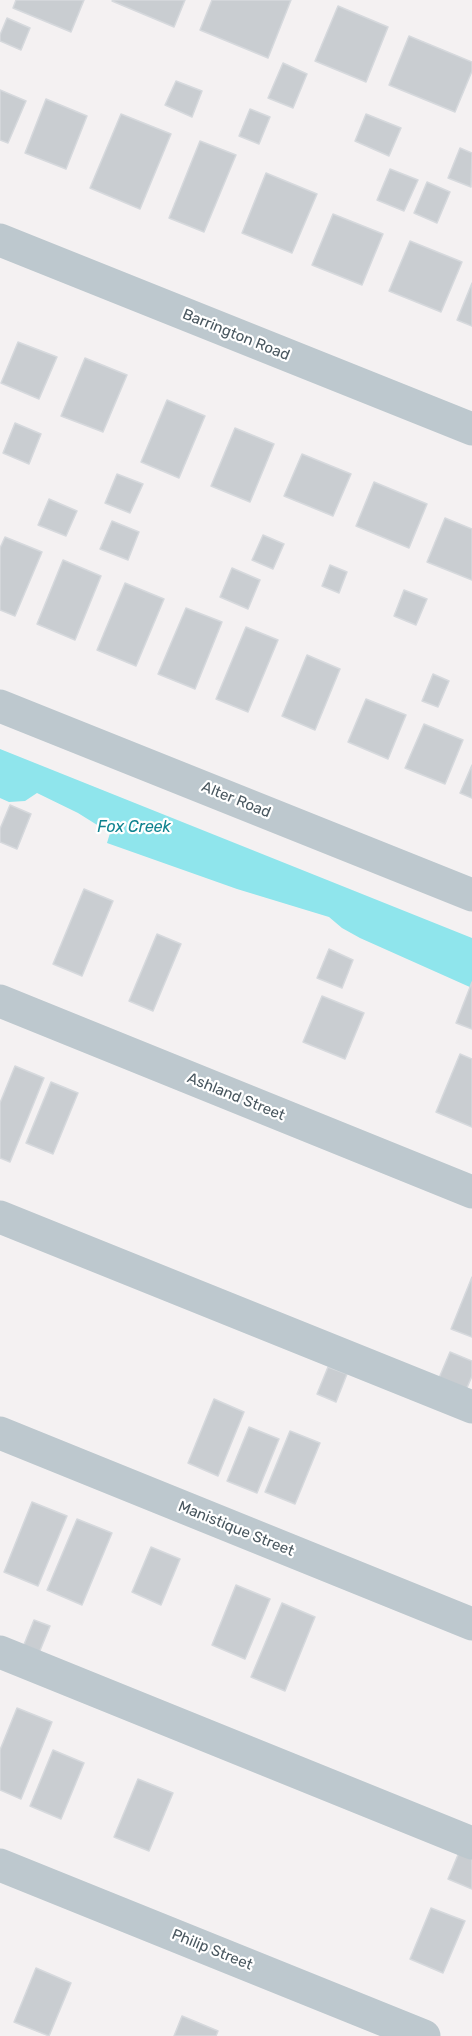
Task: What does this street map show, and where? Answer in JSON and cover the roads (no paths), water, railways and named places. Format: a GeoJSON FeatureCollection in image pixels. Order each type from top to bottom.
{"type":"FeatureCollection","features":[{"type":"Feature","properties":{"kind":"street","name":"Barrington Road"},"geometry":{"type":"LineString","coordinates":[[0,240],[472,429]]}},
{"type":"Feature","properties":{"kind":"street","name":"Alter Road"},"geometry":{"type":"LineString","coordinates":[[0,705],[472,895]]}},
{"type":"Feature","properties":{"kind":"street","name":"Ashland Street"},"geometry":{"type":"LineString","coordinates":[[0,1001],[472,1192]]}},
{"type":"Feature","properties":{"kind":"street"},"geometry":{"type":"LineString","coordinates":[[0,1217],[472,1407]]}},
{"type":"Feature","properties":{"kind":"street","name":"Manistique Street"},"geometry":{"type":"LineString","coordinates":[[0,1433],[472,1624]]}},
{"type":"Feature","properties":{"kind":"street"},"geometry":{"type":"LineString","coordinates":[[0,1652],[472,1843]]}},
{"type":"Feature","properties":{"kind":"street","name":"Philip Street"},"geometry":{"type":"LineString","coordinates":[[0,1865],[424,2036]]}},
{"type":"Feature","properties":{"kind":"water","name":"Fox Creek"},"geometry":{"type":"Polygon","coordinates":[[[0,749],[472,938],[472,988],[360,938],[342,928],[329,917],[237,889],[107,843],[110,833],[78,813],[37,793],[25,801],[9,802],[0,798],[0,749]]]}}]}
